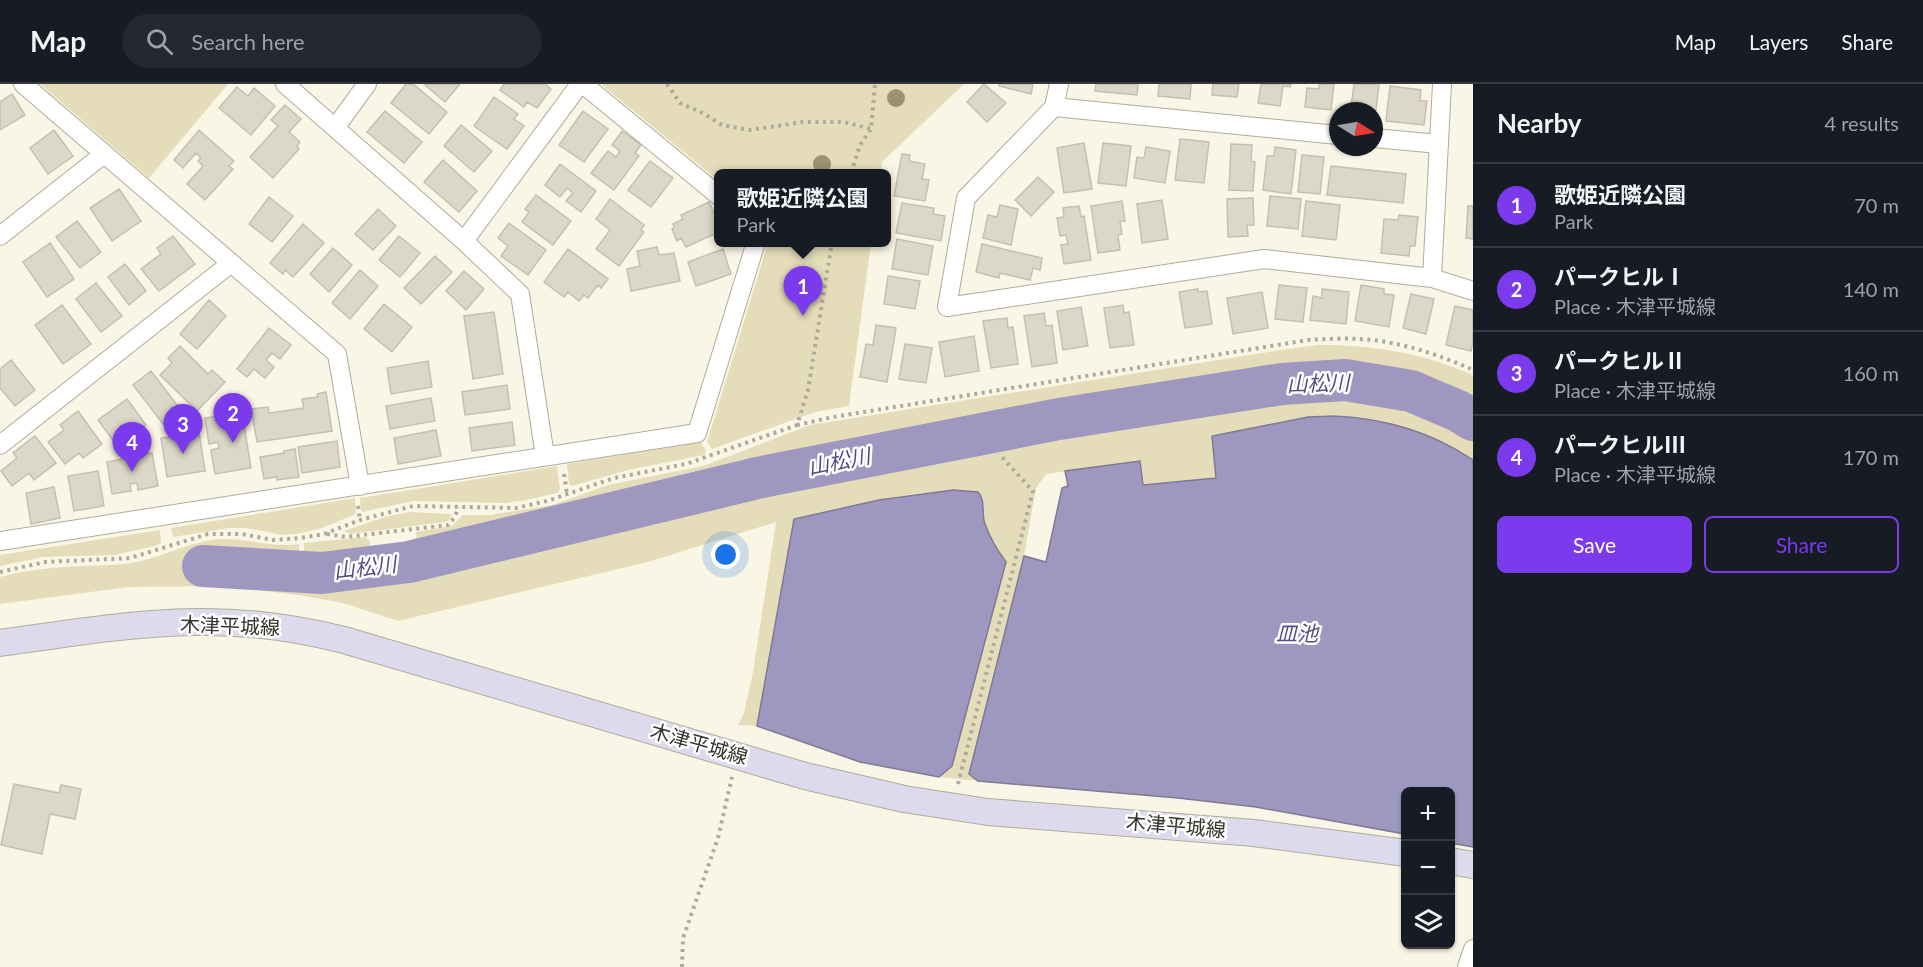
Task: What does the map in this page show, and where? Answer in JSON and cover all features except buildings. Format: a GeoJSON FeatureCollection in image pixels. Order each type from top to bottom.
{"type":"FeatureCollection","features":[{"type":"Feature","properties":{"kind":"main road","name":"木津平城線"},"geometry":{"type":"LineString","coordinates":[[0,643],[139,626],[195,622],[247,624],[313,632],[816,778],[904,799],[963,809],[1254,833],[1401,852]]}},
{"type":"Feature","properties":{"kind":"main road"},"geometry":{"type":"LineString","coordinates":[[1455,862],[1473,865]]}},
{"type":"Feature","properties":{"kind":"street"},"geometry":{"type":"LineString","coordinates":[[23,84],[337,354],[360,486]]}},
{"type":"Feature","properties":{"kind":"street"},"geometry":{"type":"LineString","coordinates":[[285,84],[464,241],[520,294],[545,456]]}},
{"type":"Feature","properties":{"kind":"street"},"geometry":{"type":"LineString","coordinates":[[335,128],[367,84]]}},
{"type":"Feature","properties":{"kind":"street"},"geometry":{"type":"LineString","coordinates":[[464,241],[581,84],[714,192]]}},
{"type":"Feature","properties":{"kind":"street"},"geometry":{"type":"LineString","coordinates":[[1059,84],[1054,107],[966,198],[947,307],[1264,259],[1432,278],[1473,291]]}},
{"type":"Feature","properties":{"kind":"street"},"geometry":{"type":"LineString","coordinates":[[1432,278],[1442,84]]}},
{"type":"Feature","properties":{"kind":"street"},"geometry":{"type":"LineString","coordinates":[[1054,107],[1329,134]]}},
{"type":"Feature","properties":{"kind":"street"},"geometry":{"type":"LineString","coordinates":[[1383,139],[1439,144]]}},
{"type":"Feature","properties":{"kind":"street"},"geometry":{"type":"LineString","coordinates":[[0,236],[105,154]]}},
{"type":"Feature","properties":{"kind":"street"},"geometry":{"type":"LineString","coordinates":[[0,542],[697,433],[755,247]]}},
{"type":"Feature","properties":{"kind":"street"},"geometry":{"type":"LineString","coordinates":[[0,445],[230,264]]}},
{"type":"Feature","properties":{"kind":"street"},"geometry":{"type":"LineString","coordinates":[[1467,967],[1473,949]]}},
{"type":"Feature","properties":{"kind":"path"},"geometry":{"type":"LineString","coordinates":[[667,84],[680,103],[704,113],[722,125],[750,130],[803,122],[844,122],[871,129]]}},
{"type":"Feature","properties":{"kind":"path"},"geometry":{"type":"LineString","coordinates":[[853,169],[860,145],[871,129],[875,84]]}},
{"type":"Feature","properties":{"kind":"path"},"geometry":{"type":"LineString","coordinates":[[797,425],[833,417],[1308,340],[1361,339],[1411,348],[1473,370]]}},
{"type":"Feature","properties":{"kind":"path"},"geometry":{"type":"LineString","coordinates":[[957,787],[1033,491],[999,454]]}},
{"type":"Feature","properties":{"kind":"path"},"geometry":{"type":"LineString","coordinates":[[324,534],[346,537],[448,525],[455,517],[458,507]]}},
{"type":"Feature","properties":{"kind":"path"},"geometry":{"type":"LineString","coordinates":[[682,967],[683,938],[718,838],[736,755]]}},
{"type":"Feature","properties":{"kind":"shaded area"},"geometry":{"type":"Polygon","coordinates":[[[40,84],[228,84],[149,178],[40,84]]]}},
{"type":"Feature","properties":{"kind":"shaded area"},"geometry":{"type":"Polygon","coordinates":[[[603,84],[964,84],[882,162],[881,169],[714,169],[714,177],[603,84]]]}},
{"type":"Feature","properties":{"kind":"shaded area"},"geometry":{"type":"Polygon","coordinates":[[[767,247],[870,247],[849,406],[815,412],[712,449],[707,442],[767,247]]]}},
{"type":"Feature","properties":{"kind":"shaded area"},"geometry":{"type":"Polygon","coordinates":[[[1319,345],[1398,352],[1454,367],[1473,375],[1473,403],[1428,385],[1384,374],[1339,369],[1291,370],[816,451],[815,455],[418,550],[304,561],[304,543],[365,537],[370,541],[370,549],[417,546],[416,532],[452,526],[463,515],[490,515],[552,505],[608,485],[703,466],[810,425],[1319,345]]]}},
{"type":"Feature","properties":{"kind":"shaded area"},"geometry":{"type":"Polygon","coordinates":[[[1322,393],[1381,399],[1437,415],[1473,433],[1473,460],[1415,430],[1373,419],[1329,416],[1307,417],[1213,436],[1216,478],[1143,485],[1140,461],[1046,474],[1036,488],[1024,556],[969,774],[978,781],[939,777],[952,766],[1006,562],[987,529],[982,499],[978,492],[932,492],[909,495],[794,519],[757,726],[738,725],[744,713],[753,672],[776,522],[648,562],[398,621],[343,603],[228,586],[129,587],[0,604],[0,577],[43,569],[132,563],[198,543],[221,539],[280,545],[299,544],[299,560],[198,557],[198,576],[324,582],[431,568],[820,476],[822,478],[1071,431],[1073,435],[1094,431],[1100,426],[1291,395],[1322,393]]]}},
{"type":"Feature","properties":{"kind":"shaded area"},"geometry":{"type":"Polygon","coordinates":[[[701,442],[706,451],[704,455],[628,470],[572,486],[569,484],[567,464],[701,442]]]}},
{"type":"Feature","properties":{"kind":"shaded area"},"geometry":{"type":"Polygon","coordinates":[[[557,466],[560,489],[558,493],[504,503],[414,501],[361,511],[360,498],[557,466]]]}},
{"type":"Feature","properties":{"kind":"shaded area"},"geometry":{"type":"Polygon","coordinates":[[[355,498],[356,514],[322,528],[297,534],[282,535],[246,528],[229,528],[173,537],[171,528],[355,498]]]}},
{"type":"Feature","properties":{"kind":"shaded area"},"geometry":{"type":"Polygon","coordinates":[[[410,512],[452,514],[445,522],[350,534],[344,531],[388,516],[410,512]]]}},
{"type":"Feature","properties":{"kind":"shaded area"},"geometry":{"type":"Polygon","coordinates":[[[160,530],[161,543],[115,555],[43,557],[0,566],[0,555],[160,530]]]}},
{"type":"Feature","properties":{"kind":"water","name":"皿池"},"geometry":{"type":"Polygon","coordinates":[[[1308,417],[1352,417],[1389,423],[1440,441],[1473,460],[1473,847],[1455,844],[1455,787],[1401,787],[1401,833],[1256,807],[978,781],[969,774],[1024,556],[1046,562],[1062,488],[1068,486],[1065,471],[1140,461],[1143,485],[1216,478],[1212,436],[1308,417]]]}},
{"type":"Feature","properties":{"kind":"water"},"geometry":{"type":"Polygon","coordinates":[[[953,490],[978,492],[983,503],[987,529],[1006,562],[952,766],[939,777],[860,762],[757,726],[794,519],[879,500],[953,490]]]}},
{"type":"Feature","properties":{"kind":"waterway","name":"山松川"},"geometry":{"type":"LineString","coordinates":[[203,566],[322,573],[409,562],[762,477],[1059,419],[1282,384],[1345,380],[1411,391],[1473,420]]}},
{"type":"Feature","properties":{"kind":"place","name":"歌姫近隣公園"},"geometry":{"type":"Point","coordinates":[803,316]}},
{"type":"Feature","properties":{"kind":"place","name":"パークヒルⅠ"},"geometry":{"type":"Point","coordinates":[233,443]}},
{"type":"Feature","properties":{"kind":"place","name":"パークヒルⅡ"},"geometry":{"type":"Point","coordinates":[183,454]}},
{"type":"Feature","properties":{"kind":"place","name":"パークヒルⅢ"},"geometry":{"type":"Point","coordinates":[132,472]}}]}
